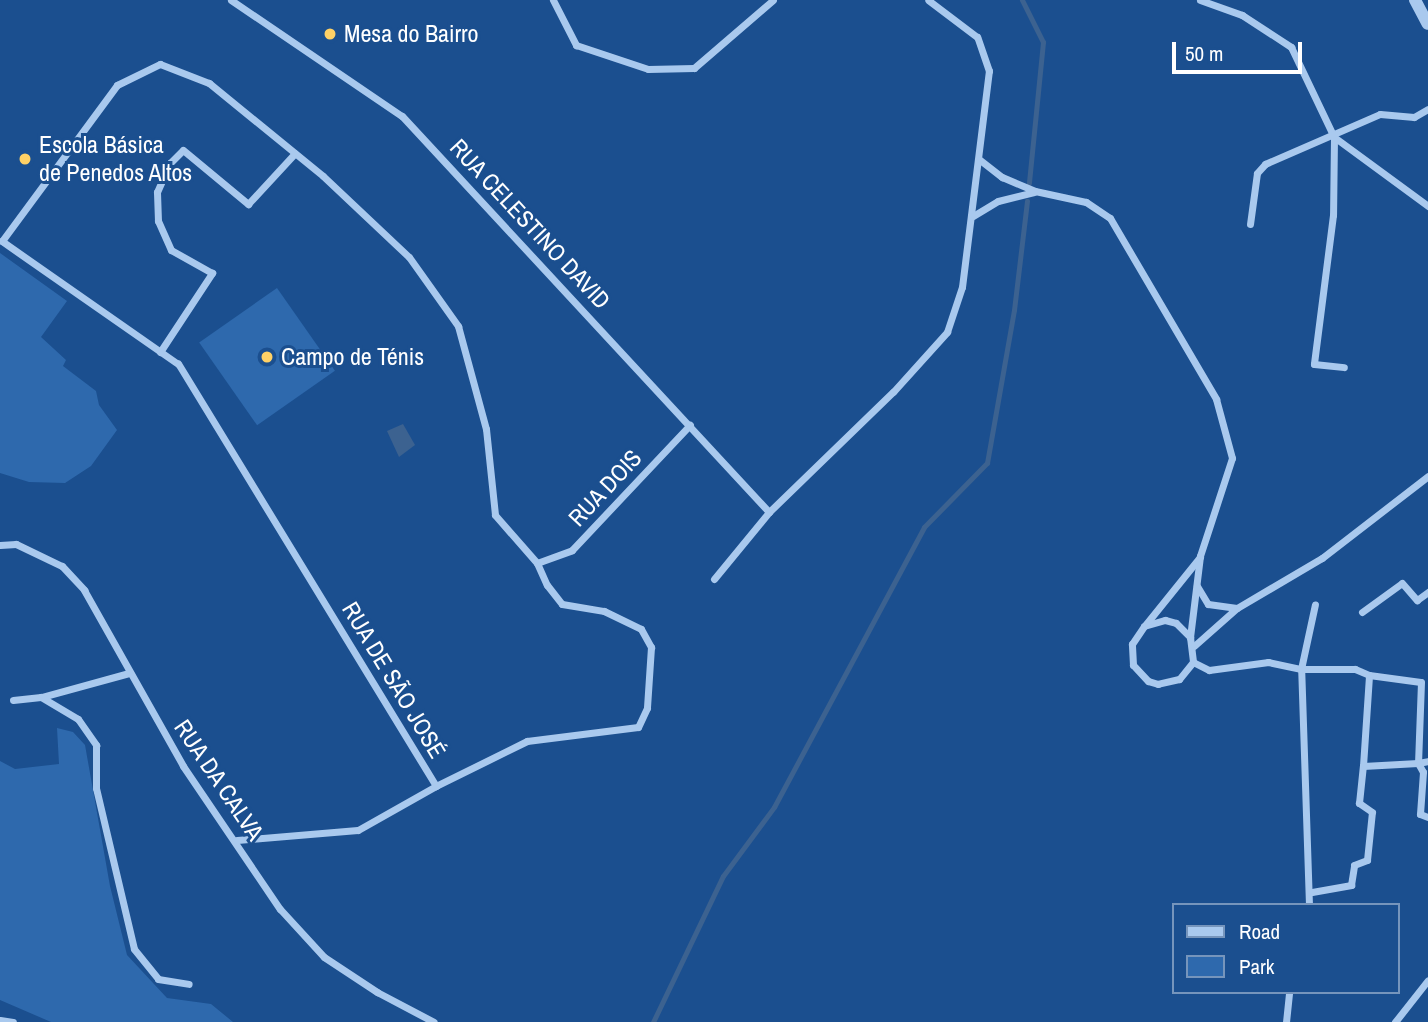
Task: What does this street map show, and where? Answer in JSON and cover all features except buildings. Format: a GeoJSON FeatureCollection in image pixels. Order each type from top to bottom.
{"type":"FeatureCollection","features":[{"type":"Feature","properties":{"kind":"street","name":"RUA CELESTINO DAVID"},"geometry":{"type":"LineString","coordinates":[[231,0],[402,116],[769,512]]}},
{"type":"Feature","properties":{"kind":"street"},"geometry":{"type":"LineString","coordinates":[[553,0],[576,45],[648,69],[694,68],[773,0]]}},
{"type":"Feature","properties":{"kind":"street"},"geometry":{"type":"LineString","coordinates":[[714,579],[769,512],[893,392],[947,332],[962,287],[981,160],[989,71],[977,37],[928,0]]}},
{"type":"Feature","properties":{"kind":"street"},"geometry":{"type":"LineString","coordinates":[[1200,0],[1242,15],[1291,47],[1334,137],[1333,215],[1314,363],[1344,367]]}},
{"type":"Feature","properties":{"kind":"street"},"geometry":{"type":"LineString","coordinates":[[1415,0],[1428,24]]}},
{"type":"Feature","properties":{"kind":"street","name":"RUA DE SÃO JOSÉ"},"geometry":{"type":"LineString","coordinates":[[160,64],[209,83],[295,153],[409,257],[458,326],[486,429],[495,515],[537,563],[547,585],[562,604],[604,611],[641,629],[651,647],[647,708],[638,727],[625,732],[527,741],[436,786],[236,463],[178,364],[1,242],[117,85],[160,64]]}},
{"type":"Feature","properties":{"kind":"street"},"geometry":{"type":"LineString","coordinates":[[1250,224],[1257,173],[1265,164],[1334,137],[1380,114],[1414,117],[1428,109]]}},
{"type":"Feature","properties":{"kind":"street"},"geometry":{"type":"LineString","coordinates":[[1334,137],[1428,206]]}},
{"type":"Feature","properties":{"kind":"street"},"geometry":{"type":"LineString","coordinates":[[160,352],[212,273],[171,250],[158,221],[157,192],[170,163],[183,150],[248,204],[295,153]]}},
{"type":"Feature","properties":{"kind":"street"},"geometry":{"type":"LineString","coordinates":[[981,160],[1002,177],[1035,191],[1086,202],[1110,218],[1216,399],[1232,458],[1200,556],[1190,637]]}},
{"type":"Feature","properties":{"kind":"street"},"geometry":{"type":"LineString","coordinates":[[973,216],[998,201],[1035,191]]}},
{"type":"Feature","properties":{"kind":"street","name":"RUA DOIS"},"geometry":{"type":"LineString","coordinates":[[537,563],[572,550],[690,425]]}},
{"type":"Feature","properties":{"kind":"street"},"geometry":{"type":"LineString","coordinates":[[1194,646],[1237,608],[1322,558],[1428,476]]}},
{"type":"Feature","properties":{"kind":"street","name":"RUA DA CALVA"},"geometry":{"type":"LineString","coordinates":[[0,545],[16,544],[62,566],[84,590],[183,766],[237,840],[280,909],[324,957],[377,992],[434,1022]]}},
{"type":"Feature","properties":{"kind":"street"},"geometry":{"type":"LineString","coordinates":[[1144,626],[1165,620],[1176,623],[1190,637],[1194,646],[1193,662],[1179,680],[1158,684],[1148,681],[1139,674],[1130,654],[1136,634],[1200,556]]}},
{"type":"Feature","properties":{"kind":"street"},"geometry":{"type":"LineString","coordinates":[[1362,612],[1402,583],[1418,600],[1428,592]]}},
{"type":"Feature","properties":{"kind":"street"},"geometry":{"type":"LineString","coordinates":[[1197,584],[1208,604],[1237,608]]}},
{"type":"Feature","properties":{"kind":"street"},"geometry":{"type":"LineString","coordinates":[[1309,903],[1312,892],[1301,669],[1315,604]]}},
{"type":"Feature","properties":{"kind":"street"},"geometry":{"type":"LineString","coordinates":[[1193,662],[1209,670],[1268,662],[1301,669],[1355,669],[1369,675],[1424,682],[1418,763],[1423,772],[1420,814],[1428,817]]}},
{"type":"Feature","properties":{"kind":"street"},"geometry":{"type":"LineString","coordinates":[[13,700],[41,697],[129,673]]}},
{"type":"Feature","properties":{"kind":"street"},"geometry":{"type":"LineString","coordinates":[[1312,892],[1351,885],[1354,865],[1367,860],[1372,812],[1359,803],[1369,675]]}},
{"type":"Feature","properties":{"kind":"street"},"geometry":{"type":"LineString","coordinates":[[41,697],[78,719],[96,745],[96,788],[134,948],[159,979],[189,984]]}},
{"type":"Feature","properties":{"kind":"street"},"geometry":{"type":"LineString","coordinates":[[1363,766],[1428,761]]}},
{"type":"Feature","properties":{"kind":"street"},"geometry":{"type":"LineString","coordinates":[[237,840],[358,830],[436,786]]}},
{"type":"Feature","properties":{"kind":"street"},"geometry":{"type":"LineString","coordinates":[[1395,1022],[1428,981]]}},
{"type":"Feature","properties":{"kind":"street"},"geometry":{"type":"LineString","coordinates":[[1286,1022],[1289,994]]}},
{"type":"Feature","properties":{"kind":"street"},"geometry":{"type":"LineString","coordinates":[[0,1020],[13,1022]]}},
{"type":"Feature","properties":{"kind":"green space"},"geometry":{"type":"Polygon","coordinates":[[[0,253],[67,301],[41,337],[66,360],[63,366],[96,391],[99,405],[117,430],[91,466],[65,483],[29,482],[0,473],[0,253]]]}},
{"type":"Feature","properties":{"kind":"green space","name":"Campo de Ténis"},"geometry":{"type":"Polygon","coordinates":[[[277,288],[335,371],[257,425],[199,342],[277,288]]]}},
{"type":"Feature","properties":{"kind":"green space"},"geometry":{"type":"Polygon","coordinates":[[[57,728],[73,732],[85,745],[110,886],[127,955],[167,998],[211,1004],[233,1022],[51,1022],[0,1000],[0,761],[15,769],[59,764],[57,728]]]}},
{"type":"Feature","properties":{"kind":"shaded area"},"geometry":{"type":"Polygon","coordinates":[[[403,424],[415,445],[399,457],[387,431],[403,424]]]}},
{"type":"Feature","properties":{"kind":"waterway"},"geometry":{"type":"LineString","coordinates":[[1022,0],[1043,42],[1029,183]]}},
{"type":"Feature","properties":{"kind":"waterway"},"geometry":{"type":"LineString","coordinates":[[653,1022],[723,876],[774,807],[924,527],[987,463],[1014,310],[1027,201]]}},
{"type":"Feature","properties":{"kind":"place","name":"Mesa do Bairro"},"geometry":{"type":"Point","coordinates":[330,34]}},
{"type":"Feature","properties":{"kind":"place","name":"Escola Básica de Penedos Altos"},"geometry":{"type":"Point","coordinates":[25,159]}},
{"type":"Feature","properties":{"kind":"place","name":"Campo de Ténis"},"geometry":{"type":"Point","coordinates":[267,357]}}]}
